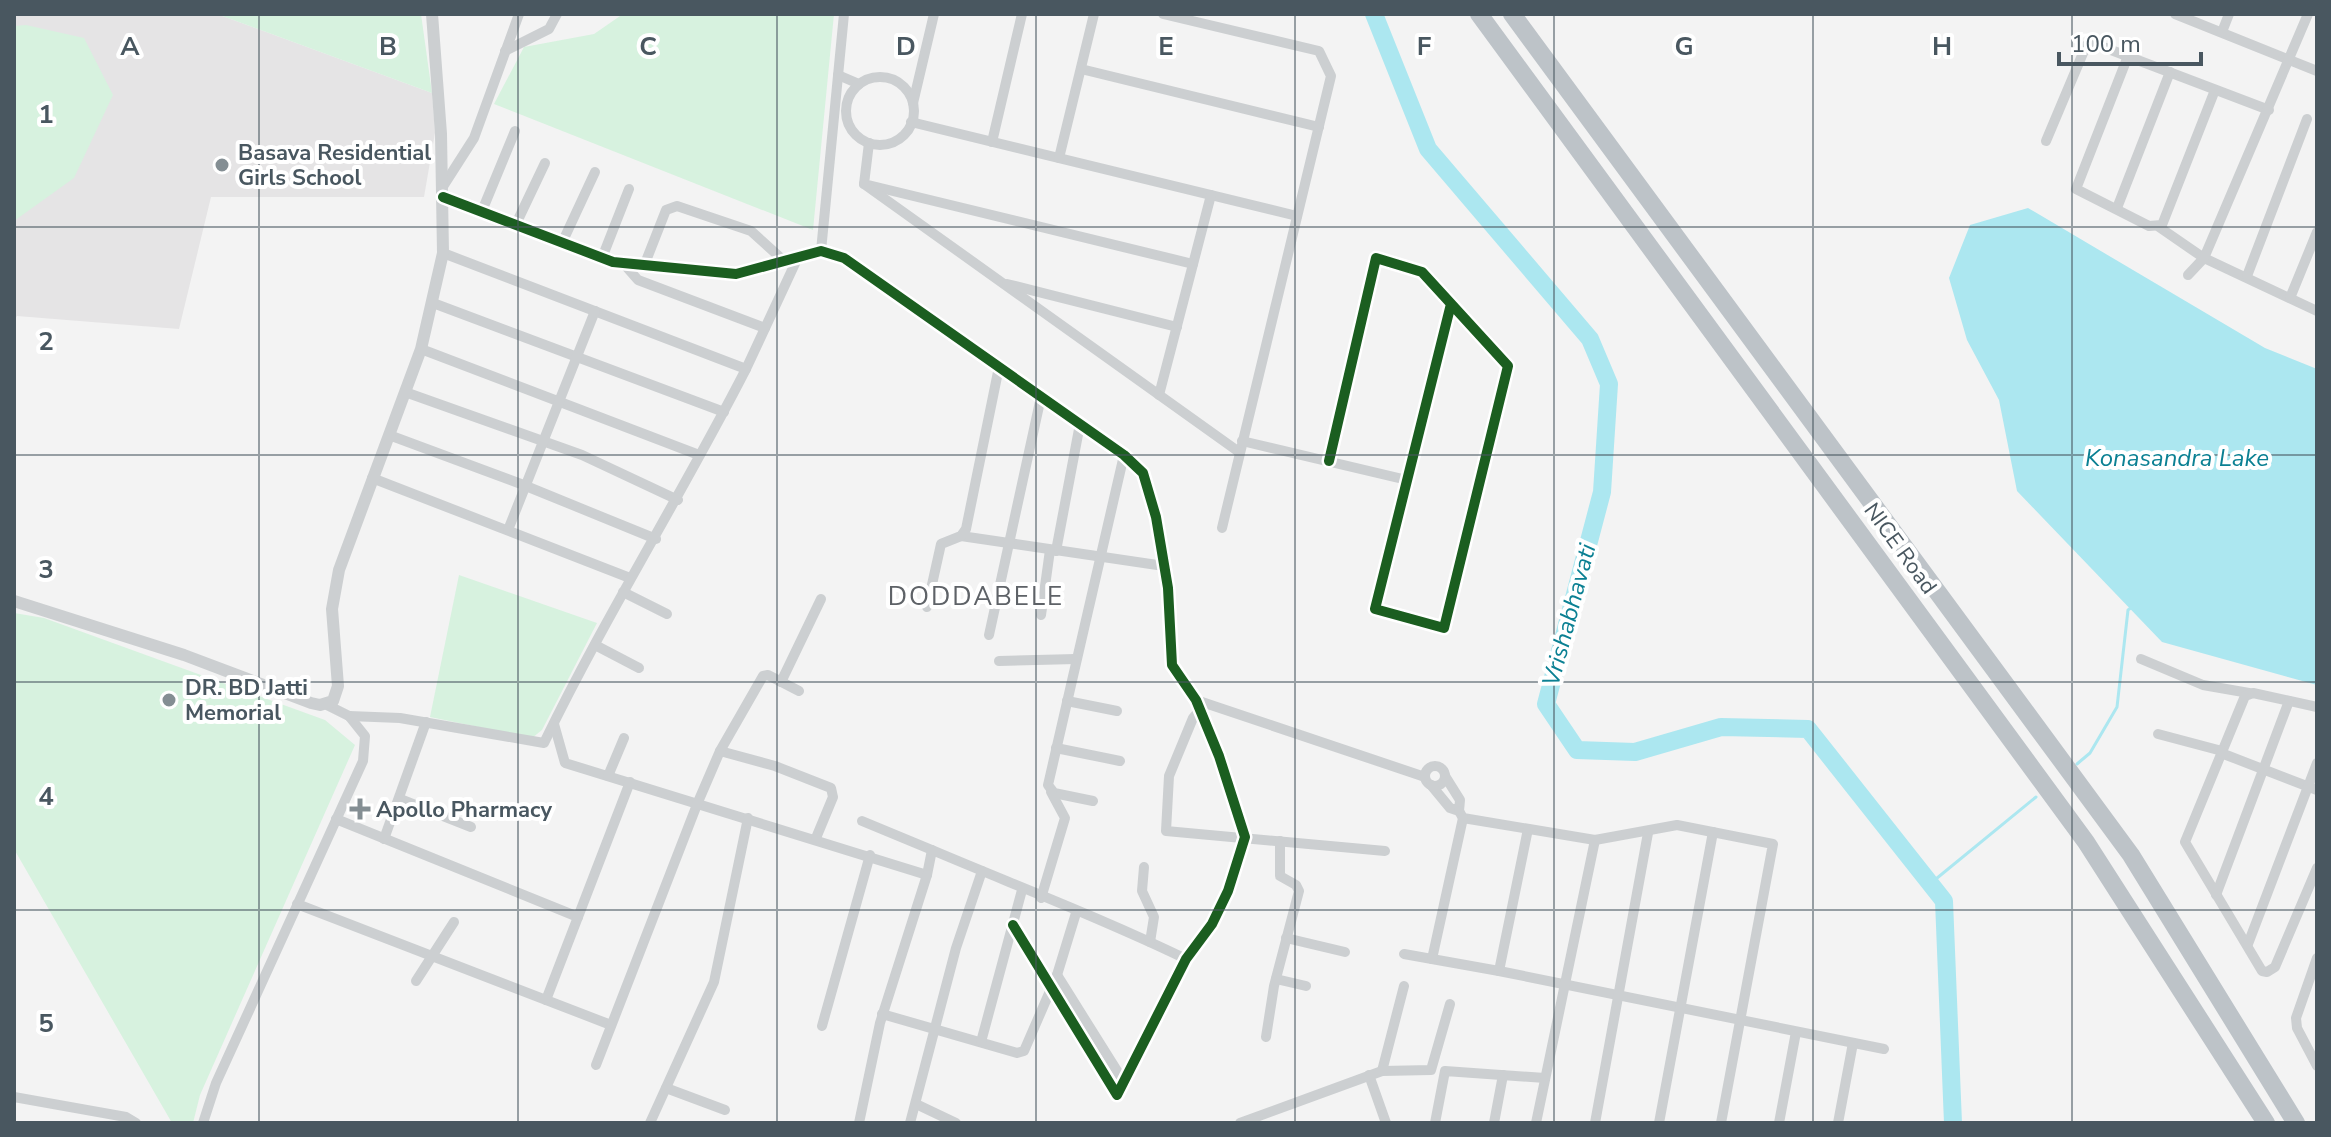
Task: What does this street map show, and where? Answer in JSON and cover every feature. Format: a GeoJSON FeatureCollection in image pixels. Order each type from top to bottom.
{"type":"FeatureCollection","features":[{"type":"Feature","properties":{"kind":"highway","name":"NICE Road"},"geometry":{"type":"LineString","coordinates":[[1479,14],[2086,842],[2266,1123]]}},
{"type":"Feature","properties":{"kind":"highway","name":"NICE Road"},"geometry":{"type":"LineString","coordinates":[[1512,14],[2131,855],[2296,1123]]}},
{"type":"Feature","properties":{"kind":"street"},"geometry":{"type":"LineString","coordinates":[[327,705],[333,701],[338,686],[332,620],[335,583],[421,349],[443,253],[443,193],[432,14]]}},
{"type":"Feature","properties":{"kind":"street"},"geometry":{"type":"LineString","coordinates":[[443,193],[474,138],[519,14]]}},
{"type":"Feature","properties":{"kind":"street"},"geometry":{"type":"LineString","coordinates":[[505,51],[549,29],[557,14]]}},
{"type":"Feature","properties":{"kind":"street"},"geometry":{"type":"LineString","coordinates":[[821,251],[844,14]]}},
{"type":"Feature","properties":{"kind":"street"},"geometry":{"type":"LineString","coordinates":[[913,105],[907,91],[890,79],[875,77],[859,84],[846,106],[851,129],[869,143],[884,144],[897,140],[911,122],[934,14]]}},
{"type":"Feature","properties":{"kind":"street"},"geometry":{"type":"LineString","coordinates":[[992,142],[1022,14]]}},
{"type":"Feature","properties":{"kind":"street"},"geometry":{"type":"LineString","coordinates":[[1059,158],[1094,14]]}},
{"type":"Feature","properties":{"kind":"street"},"geometry":{"type":"LineString","coordinates":[[1163,14],[1319,51],[1331,76],[1222,528]]}},
{"type":"Feature","properties":{"kind":"street"},"geometry":{"type":"LineString","coordinates":[[2175,14],[2317,71]]}},
{"type":"Feature","properties":{"kind":"street"},"geometry":{"type":"LineString","coordinates":[[2222,32],[2229,14]]}},
{"type":"Feature","properties":{"kind":"street"},"geometry":{"type":"LineString","coordinates":[[2188,275],[2204,258],[2291,61],[2308,14]]}},
{"type":"Feature","properties":{"kind":"street"},"geometry":{"type":"LineString","coordinates":[[2046,141],[2088,43],[2095,42],[2269,110]]}},
{"type":"Feature","properties":{"kind":"street"},"geometry":{"type":"LineString","coordinates":[[2128,56],[2076,189],[2159,227],[2204,258],[2317,311]]}},
{"type":"Feature","properties":{"kind":"street"},"geometry":{"type":"LineString","coordinates":[[1081,69],[1319,127]]}},
{"type":"Feature","properties":{"kind":"street"},"geometry":{"type":"LineString","coordinates":[[2117,208],[2170,72]]}},
{"type":"Feature","properties":{"kind":"street"},"geometry":{"type":"LineString","coordinates":[[838,75],[859,84]]}},
{"type":"Feature","properties":{"kind":"street"},"geometry":{"type":"LineString","coordinates":[[2159,227],[2215,90]]}},
{"type":"Feature","properties":{"kind":"street"},"geometry":{"type":"LineString","coordinates":[[2247,276],[2307,119]]}},
{"type":"Feature","properties":{"kind":"street"},"geometry":{"type":"LineString","coordinates":[[911,122],[1297,216]]}},
{"type":"Feature","properties":{"kind":"street"},"geometry":{"type":"LineString","coordinates":[[833,130],[851,129]]}},
{"type":"Feature","properties":{"kind":"street"},"geometry":{"type":"LineString","coordinates":[[482,211],[515,131]]}},
{"type":"Feature","properties":{"kind":"street"},"geometry":{"type":"LineString","coordinates":[[864,184],[869,143]]}},
{"type":"Feature","properties":{"kind":"street"},"geometry":{"type":"LineString","coordinates":[[516,224],[545,163]]}},
{"type":"Feature","properties":{"kind":"street"},"geometry":{"type":"LineString","coordinates":[[562,243],[595,172]]}},
{"type":"Feature","properties":{"kind":"street"},"geometry":{"type":"LineString","coordinates":[[864,184],[1193,264]]}},
{"type":"Feature","properties":{"kind":"street"},"geometry":{"type":"LineString","coordinates":[[864,184],[1159,395],[1241,446],[1329,461],[1407,480]]}},
{"type":"Feature","properties":{"kind":"street"},"geometry":{"type":"LineString","coordinates":[[602,258],[629,189]]}},
{"type":"Feature","properties":{"kind":"street"},"geometry":{"type":"LineString","coordinates":[[443,193],[562,243],[623,263],[736,274],[821,251],[844,258],[1124,455],[1143,473],[1156,517],[1164,566],[1172,665],[1198,705],[1219,756],[1245,837],[1226,897],[1212,924],[1186,959],[1117,1095],[1013,925]]}},
{"type":"Feature","properties":{"kind":"street"},"geometry":{"type":"LineString","coordinates":[[1159,395],[1211,195]]}},
{"type":"Feature","properties":{"kind":"street"},"geometry":{"type":"LineString","coordinates":[[644,266],[666,210],[677,206],[751,231],[783,260]]}},
{"type":"Feature","properties":{"kind":"street"},"geometry":{"type":"LineString","coordinates":[[2290,298],[2317,232]]}},
{"type":"Feature","properties":{"kind":"street"},"geometry":{"type":"LineString","coordinates":[[443,253],[746,369]]}},
{"type":"Feature","properties":{"kind":"street"},"geometry":{"type":"LineString","coordinates":[[14,601],[184,655],[311,703],[327,705],[349,716],[426,722],[544,743],[630,578],[656,539],[724,412],[799,255]]}},
{"type":"Feature","properties":{"kind":"street"},"geometry":{"type":"LineString","coordinates":[[1329,461],[1376,258],[1422,272],[1508,366],[1444,628],[1375,609],[1451,304]]}},
{"type":"Feature","properties":{"kind":"street"},"geometry":{"type":"LineString","coordinates":[[623,263],[638,280],[765,328]]}},
{"type":"Feature","properties":{"kind":"street"},"geometry":{"type":"LineString","coordinates":[[1002,282],[1177,327]]}},
{"type":"Feature","properties":{"kind":"street"},"geometry":{"type":"LineString","coordinates":[[433,303],[724,412]]}},
{"type":"Feature","properties":{"kind":"street"},"geometry":{"type":"LineString","coordinates":[[508,530],[595,311]]}},
{"type":"Feature","properties":{"kind":"street"},"geometry":{"type":"LineString","coordinates":[[421,349],[699,455]]}},
{"type":"Feature","properties":{"kind":"street"},"geometry":{"type":"LineString","coordinates":[[961,536],[966,529],[999,367]]}},
{"type":"Feature","properties":{"kind":"street"},"geometry":{"type":"LineString","coordinates":[[405,392],[543,441],[678,500]]}},
{"type":"Feature","properties":{"kind":"street"},"geometry":{"type":"LineString","coordinates":[[989,635],[1006,544],[1041,397]]}},
{"type":"Feature","properties":{"kind":"street"},"geometry":{"type":"LineString","coordinates":[[1041,615],[1080,424]]}},
{"type":"Feature","properties":{"kind":"street"},"geometry":{"type":"LineString","coordinates":[[389,435],[525,485],[656,539]]}},
{"type":"Feature","properties":{"kind":"street"},"geometry":{"type":"LineString","coordinates":[[1041,898],[1065,818],[1050,790],[1056,748],[1124,455]]}},
{"type":"Feature","properties":{"kind":"street"},"geometry":{"type":"LineString","coordinates":[[372,478],[630,578]]}},
{"type":"Feature","properties":{"kind":"street"},"geometry":{"type":"LineString","coordinates":[[927,607],[941,544],[961,536],[1164,566]]}},
{"type":"Feature","properties":{"kind":"street"},"geometry":{"type":"LineString","coordinates":[[623,592],[667,614]]}},
{"type":"Feature","properties":{"kind":"street"},"geometry":{"type":"LineString","coordinates":[[781,682],[821,599]]}},
{"type":"Feature","properties":{"kind":"street"},"geometry":{"type":"LineString","coordinates":[[595,645],[639,668]]}},
{"type":"Feature","properties":{"kind":"street"},"geometry":{"type":"LineString","coordinates":[[999,661],[1076,659]]}},
{"type":"Feature","properties":{"kind":"street"},"geometry":{"type":"LineString","coordinates":[[2141,659],[2203,685],[2317,707]]}},
{"type":"Feature","properties":{"kind":"street"},"geometry":{"type":"LineString","coordinates":[[596,1065],[720,751],[763,676],[799,691]]}},
{"type":"Feature","properties":{"kind":"street"},"geometry":{"type":"LineString","coordinates":[[2249,693],[2244,698],[2185,842],[2262,971],[2272,971],[2317,868]]}},
{"type":"Feature","properties":{"kind":"street"},"geometry":{"type":"LineString","coordinates":[[1067,701],[1117,711]]}},
{"type":"Feature","properties":{"kind":"street"},"geometry":{"type":"LineString","coordinates":[[2216,895],[2289,701]]}},
{"type":"Feature","properties":{"kind":"street"},"geometry":{"type":"LineString","coordinates":[[1198,705],[1441,785],[1445,776]]}},
{"type":"Feature","properties":{"kind":"street"},"geometry":{"type":"LineString","coordinates":[[1198,705],[1169,776],[1166,831],[1385,851]]}},
{"type":"Feature","properties":{"kind":"street"},"geometry":{"type":"LineString","coordinates":[[203,1123],[216,1083],[363,761],[365,736],[349,716]]}},
{"type":"Feature","properties":{"kind":"street"},"geometry":{"type":"LineString","coordinates":[[384,839],[426,722]]}},
{"type":"Feature","properties":{"kind":"street"},"geometry":{"type":"LineString","coordinates":[[554,724],[565,763],[816,838],[927,875]]}},
{"type":"Feature","properties":{"kind":"street"},"geometry":{"type":"LineString","coordinates":[[2158,734],[2222,752],[2314,789]]}},
{"type":"Feature","properties":{"kind":"street"},"geometry":{"type":"LineString","coordinates":[[608,776],[624,738]]}},
{"type":"Feature","properties":{"kind":"street"},"geometry":{"type":"LineString","coordinates":[[1056,748],[1120,761]]}},
{"type":"Feature","properties":{"kind":"street"},"geometry":{"type":"LineString","coordinates":[[720,751],[775,766],[831,788],[833,797],[816,838]]}},
{"type":"Feature","properties":{"kind":"street"},"geometry":{"type":"LineString","coordinates":[[2248,944],[2314,789],[2317,763]]}},
{"type":"Feature","properties":{"kind":"street"},"geometry":{"type":"LineString","coordinates":[[1432,959],[1461,815],[1460,800],[1441,768],[1435,766],[1426,771],[1428,781],[1450,808],[1461,815],[1595,840],[1648,833],[1677,825],[1773,844],[1721,1123]]}},
{"type":"Feature","properties":{"kind":"street"},"geometry":{"type":"LineString","coordinates":[[546,1000],[630,782]]}},
{"type":"Feature","properties":{"kind":"street"},"geometry":{"type":"LineString","coordinates":[[1050,790],[1093,801]]}},
{"type":"Feature","properties":{"kind":"street"},"geometry":{"type":"LineString","coordinates":[[400,799],[471,827]]}},
{"type":"Feature","properties":{"kind":"street"},"geometry":{"type":"LineString","coordinates":[[650,1123],[714,982],[748,818]]}},
{"type":"Feature","properties":{"kind":"street"},"geometry":{"type":"LineString","coordinates":[[336,819],[578,917]]}},
{"type":"Feature","properties":{"kind":"street"},"geometry":{"type":"LineString","coordinates":[[862,821],[1186,959]]}},
{"type":"Feature","properties":{"kind":"street"},"geometry":{"type":"LineString","coordinates":[[1499,971],[1528,829]]}},
{"type":"Feature","properties":{"kind":"street"},"geometry":{"type":"LineString","coordinates":[[1659,1123],[1713,832]]}},
{"type":"Feature","properties":{"kind":"street"},"geometry":{"type":"LineString","coordinates":[[1595,1123],[1648,833]]}},
{"type":"Feature","properties":{"kind":"street"},"geometry":{"type":"LineString","coordinates":[[1536,1123],[1595,840]]}},
{"type":"Feature","properties":{"kind":"street"},"geometry":{"type":"LineString","coordinates":[[1266,1037],[1276,979],[1299,891],[1280,876],[1280,841]]}},
{"type":"Feature","properties":{"kind":"street"},"geometry":{"type":"LineString","coordinates":[[859,1123],[882,1014],[927,875],[932,850]]}},
{"type":"Feature","properties":{"kind":"street"},"geometry":{"type":"LineString","coordinates":[[822,1026],[870,855]]}},
{"type":"Feature","properties":{"kind":"street"},"geometry":{"type":"LineString","coordinates":[[1144,867],[1142,891],[1154,917],[1150,942]]}},
{"type":"Feature","properties":{"kind":"street"},"geometry":{"type":"LineString","coordinates":[[910,1123],[934,1027],[982,871]]}},
{"type":"Feature","properties":{"kind":"street"},"geometry":{"type":"LineString","coordinates":[[981,1042],[1022,890]]}},
{"type":"Feature","properties":{"kind":"street"},"geometry":{"type":"LineString","coordinates":[[297,904],[611,1025]]}},
{"type":"Feature","properties":{"kind":"street"},"geometry":{"type":"LineString","coordinates":[[882,1014],[1017,1053],[1024,1051],[1057,975],[1076,913]]}},
{"type":"Feature","properties":{"kind":"street"},"geometry":{"type":"LineString","coordinates":[[416,981],[454,922]]}},
{"type":"Feature","properties":{"kind":"street"},"geometry":{"type":"LineString","coordinates":[[1286,938],[1345,952]]}},
{"type":"Feature","properties":{"kind":"street"},"geometry":{"type":"LineString","coordinates":[[1404,954],[1884,1049]]}},
{"type":"Feature","properties":{"kind":"street"},"geometry":{"type":"LineString","coordinates":[[2314,1061],[2297,1028],[2296,1018],[2317,958]]}},
{"type":"Feature","properties":{"kind":"street"},"geometry":{"type":"LineString","coordinates":[[1057,975],[1124,1082]]}},
{"type":"Feature","properties":{"kind":"street"},"geometry":{"type":"LineString","coordinates":[[1276,979],[1306,986]]}},
{"type":"Feature","properties":{"kind":"street"},"geometry":{"type":"LineString","coordinates":[[1382,1071],[1404,986]]}},
{"type":"Feature","properties":{"kind":"street"},"geometry":{"type":"LineString","coordinates":[[1240,1123],[1382,1071],[1422,1072],[1433,1068],[1450,1004]]}},
{"type":"Feature","properties":{"kind":"street"},"geometry":{"type":"LineString","coordinates":[[1779,1123],[1796,1032]]}},
{"type":"Feature","properties":{"kind":"street"},"geometry":{"type":"LineString","coordinates":[[1838,1123],[1853,1043]]}},
{"type":"Feature","properties":{"kind":"street"},"geometry":{"type":"LineString","coordinates":[[2314,1061],[2317,1045]]}},
{"type":"Feature","properties":{"kind":"street"},"geometry":{"type":"LineString","coordinates":[[1435,1123],[1445,1071],[1545,1078]]}},
{"type":"Feature","properties":{"kind":"street"},"geometry":{"type":"LineString","coordinates":[[1369,1075],[1386,1123]]}},
{"type":"Feature","properties":{"kind":"street"},"geometry":{"type":"LineString","coordinates":[[1494,1123],[1503,1075]]}},
{"type":"Feature","properties":{"kind":"street"},"geometry":{"type":"LineString","coordinates":[[666,1088],[725,1110]]}},
{"type":"Feature","properties":{"kind":"street"},"geometry":{"type":"LineString","coordinates":[[14,1097],[126,1117],[136,1123]]}},
{"type":"Feature","properties":{"kind":"street"},"geometry":{"type":"LineString","coordinates":[[916,1104],[956,1123]]}},
{"type":"Feature","properties":{"kind":"shaded area","name":"Basava Residential Girls School"},"geometry":{"type":"Polygon","coordinates":[[[14,14],[217,14],[432,93],[435,133],[424,197],[211,197],[179,329],[17,316],[14,321],[14,14]]]}},
{"type":"Feature","properties":{"kind":"green space"},"geometry":{"type":"Polygon","coordinates":[[[217,14],[421,14],[432,93],[217,14]]]}},
{"type":"Feature","properties":{"kind":"green space"},"geometry":{"type":"Polygon","coordinates":[[[623,14],[834,14],[813,230],[494,104],[524,47],[594,34],[623,14]]]}},
{"type":"Feature","properties":{"kind":"green space"},"geometry":{"type":"Polygon","coordinates":[[[26,25],[84,38],[113,95],[74,178],[14,221],[14,26],[26,25]]]}},
{"type":"Feature","properties":{"kind":"green space"},"geometry":{"type":"Polygon","coordinates":[[[459,575],[597,623],[542,730],[532,738],[430,717],[459,575]]]}},
{"type":"Feature","properties":{"kind":"green space"},"geometry":{"type":"Polygon","coordinates":[[[14,613],[44,618],[325,720],[355,745],[200,1095],[193,1123],[172,1123],[14,849],[14,613]]]}},
{"type":"Feature","properties":{"kind":"water","name":"Konasandra Lake"},"geometry":{"type":"Polygon","coordinates":[[[2028,208],[2265,348],[2317,369],[2317,685],[2162,642],[2017,491],[1999,400],[1967,340],[1949,278],[1970,225],[2028,208]]]}},
{"type":"Feature","properties":{"kind":"waterway","name":"Vrishabhavati"},"geometry":{"type":"LineString","coordinates":[[1374,14],[1428,149],[1590,339],[1609,384],[1602,492],[1546,704],[1577,750],[1635,752],[1721,727],[1808,729],[1944,901],[1953,1123]]}},
{"type":"Feature","properties":{"kind":"waterway"},"geometry":{"type":"LineString","coordinates":[[2077,764],[2090,753],[2117,707],[2128,610],[2132,607]]}},
{"type":"Feature","properties":{"kind":"waterway"},"geometry":{"type":"LineString","coordinates":[[1931,883],[2036,797]]}},
{"type":"Feature","properties":{"kind":"cycle path"},"geometry":{"type":"LineString","coordinates":[[443,197],[613,262],[736,274],[821,251],[844,258],[1124,455],[1143,473],[1156,517],[1168,588],[1172,665],[1196,700],[1219,756],[1245,837],[1228,891],[1212,924],[1186,959],[1117,1095],[1013,925]]}},
{"type":"Feature","properties":{"kind":"cycle path"},"geometry":{"type":"LineString","coordinates":[[1329,461],[1376,258],[1422,272],[1508,366],[1444,628],[1375,609],[1451,304]]}},
{"type":"Feature","properties":{"kind":"place","name":"Basava Residential Girls School"},"geometry":{"type":"Point","coordinates":[222,165]}},
{"type":"Feature","properties":{"kind":"place","name":"DR. BD Jatti Memorial"},"geometry":{"type":"Point","coordinates":[169,700]}},
{"type":"Feature","properties":{"kind":"place","name":"Apollo Pharmacy"},"geometry":{"type":"Point","coordinates":[360,809]}},
{"type":"Feature","properties":{"kind":"district","name":"DODDABELE"},"geometry":{"type":"Point","coordinates":[976,596]}}]}
